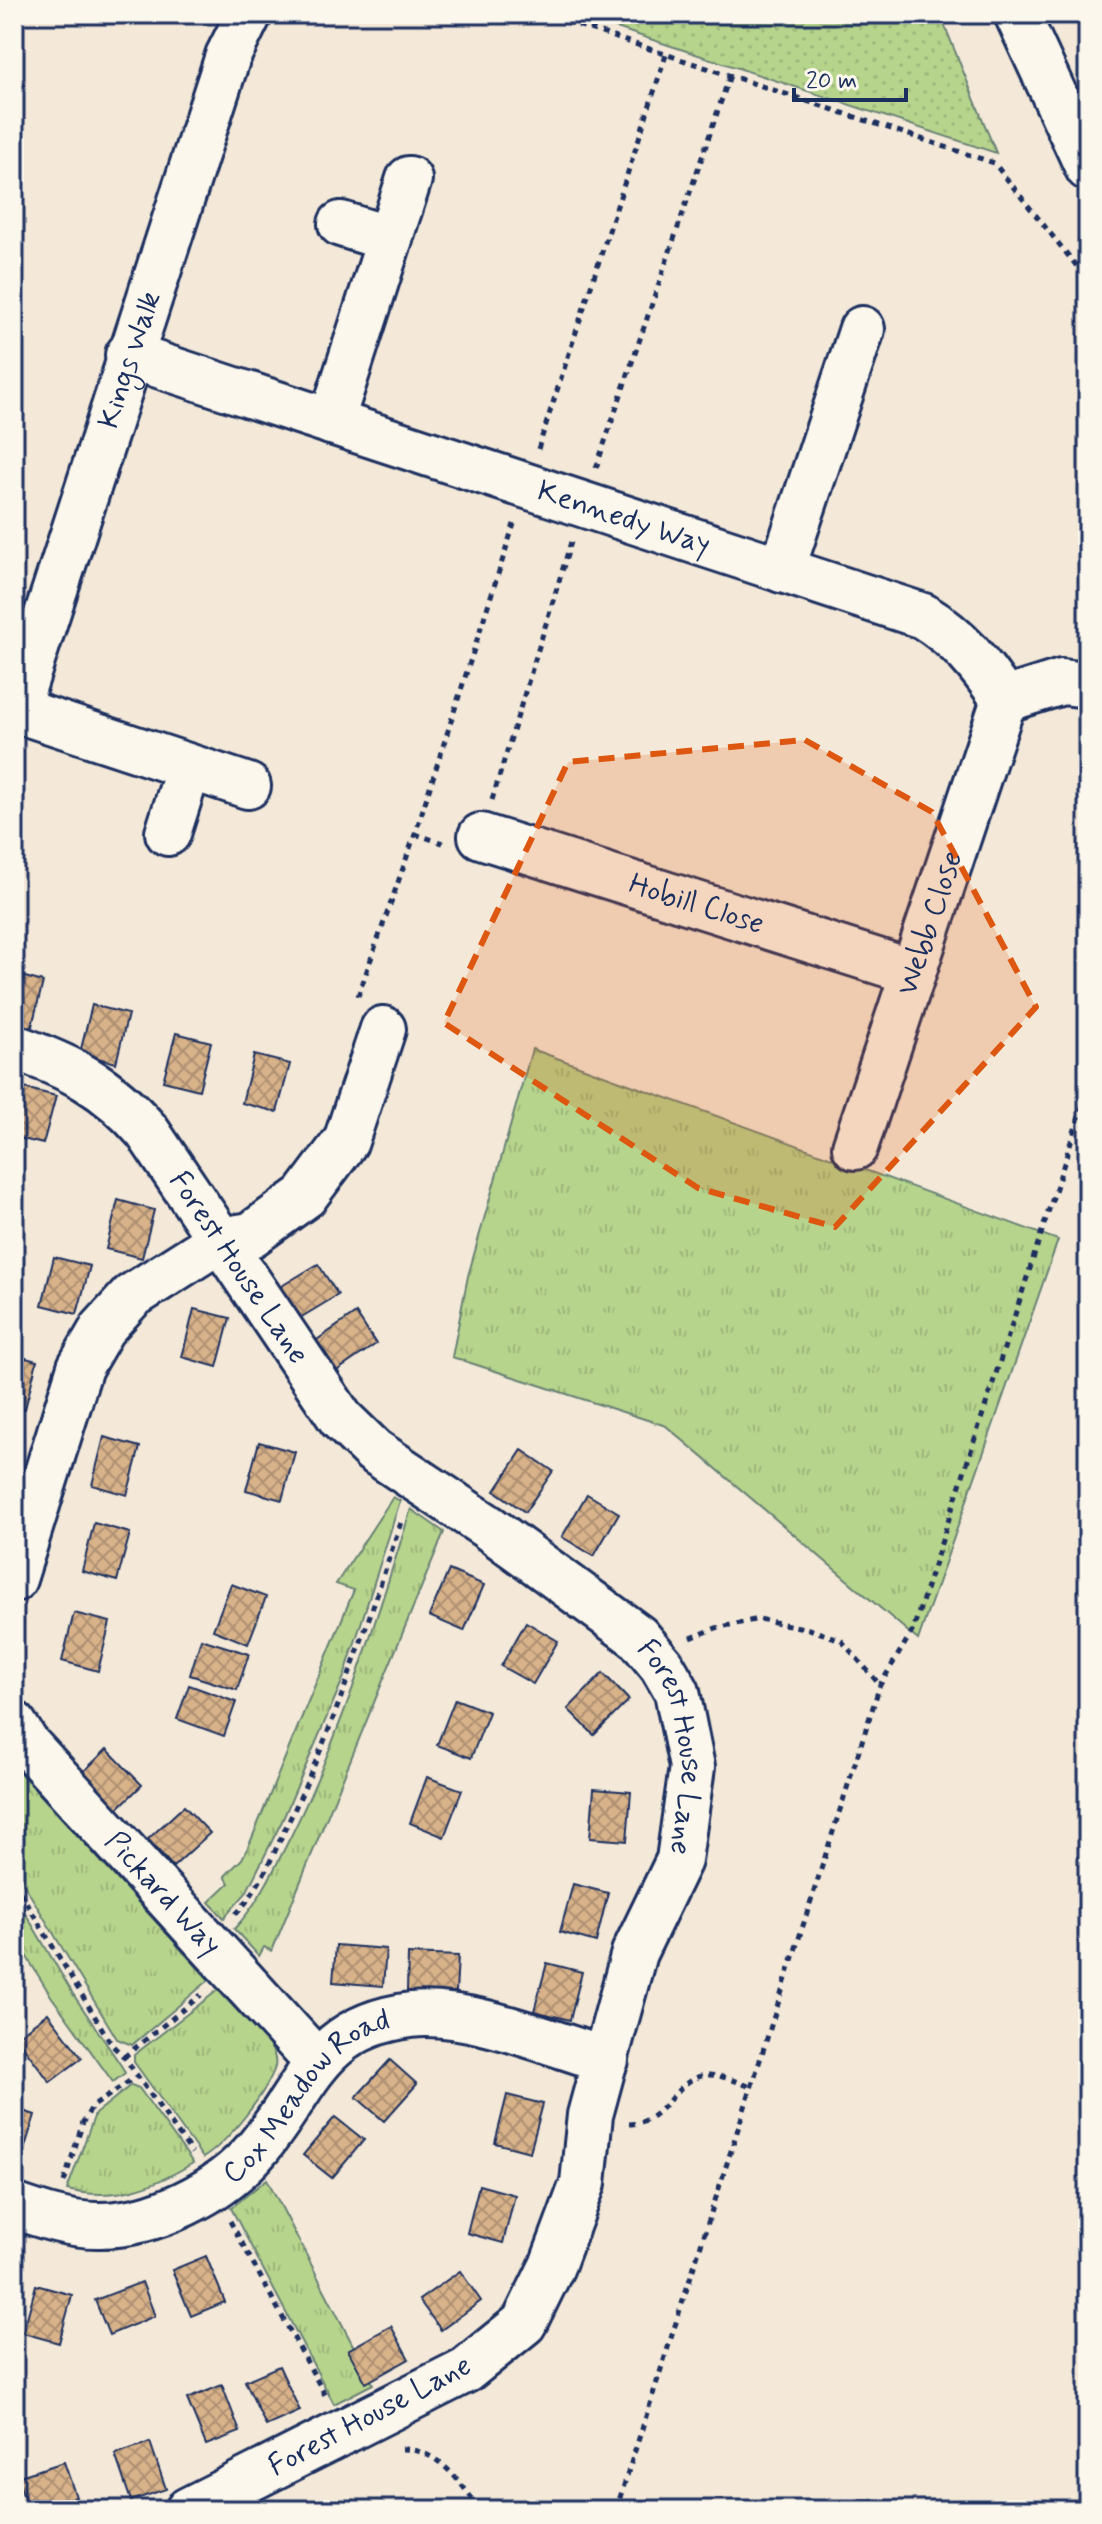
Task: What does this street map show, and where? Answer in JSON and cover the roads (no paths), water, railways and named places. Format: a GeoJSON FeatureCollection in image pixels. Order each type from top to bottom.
{"type":"FeatureCollection","features":[{"type":"Feature","properties":{"kind":"street","name":"Kings Walk"},"geometry":{"type":"LineString","coordinates":[[248,786],[15,710],[128,355],[228,56],[249,14]]}},
{"type":"Feature","properties":{"kind":"street"},"geometry":{"type":"LineString","coordinates":[[1017,14],[1088,168]]}},
{"type":"Feature","properties":{"kind":"street"},"geometry":{"type":"LineString","coordinates":[[331,422],[409,179]]}},
{"type":"Feature","properties":{"kind":"street"},"geometry":{"type":"LineString","coordinates":[[341,224],[390,239]]}},
{"type":"Feature","properties":{"kind":"street"},"geometry":{"type":"LineString","coordinates":[[782,570],[862,329]]}},
{"type":"Feature","properties":{"kind":"street","name":"Kennedy Way"},"geometry":{"type":"LineString","coordinates":[[128,355],[932,621],[950,632],[970,651],[1004,700]]}},
{"type":"Feature","properties":{"kind":"street"},"geometry":{"type":"LineString","coordinates":[[1004,700],[1062,682],[1088,685]]}},
{"type":"Feature","properties":{"kind":"street","name":"Webb Close"},"geometry":{"type":"LineString","coordinates":[[855,1147],[1004,700]]}},
{"type":"Feature","properties":{"kind":"street"},"geometry":{"type":"LineString","coordinates":[[168,833],[189,767]]}},
{"type":"Feature","properties":{"kind":"street","name":"Hobill Close"},"geometry":{"type":"LineString","coordinates":[[481,836],[912,972]]}},
{"type":"Feature","properties":{"kind":"street"},"geometry":{"type":"LineString","coordinates":[[14,1579],[80,1367],[102,1329],[132,1296],[220,1240],[251,1235],[305,1196],[346,1141],[368,1017]]}},
{"type":"Feature","properties":{"kind":"street","name":"Forest House Lane"},"geometry":{"type":"LineString","coordinates":[[14,1047],[69,1066],[120,1100],[147,1131],[341,1419],[374,1451],[609,1613],[638,1637],[662,1666],[677,1692],[692,1767],[679,1860],[634,1953],[590,2115],[583,2183],[552,2266],[524,2323],[466,2370],[188,2510]]}},
{"type":"Feature","properties":{"kind":"street","name":"Pickard Way"},"geometry":{"type":"LineString","coordinates":[[14,1724],[26,1743],[316,2061]]}},
{"type":"Feature","properties":{"kind":"street","name":"Cox Meadow Road"},"geometry":{"type":"LineString","coordinates":[[33,2213],[97,2225],[143,2218],[213,2190],[257,2149],[316,2061],[342,2039],[373,2024],[412,2014],[458,2017],[606,2060]]}}]}
